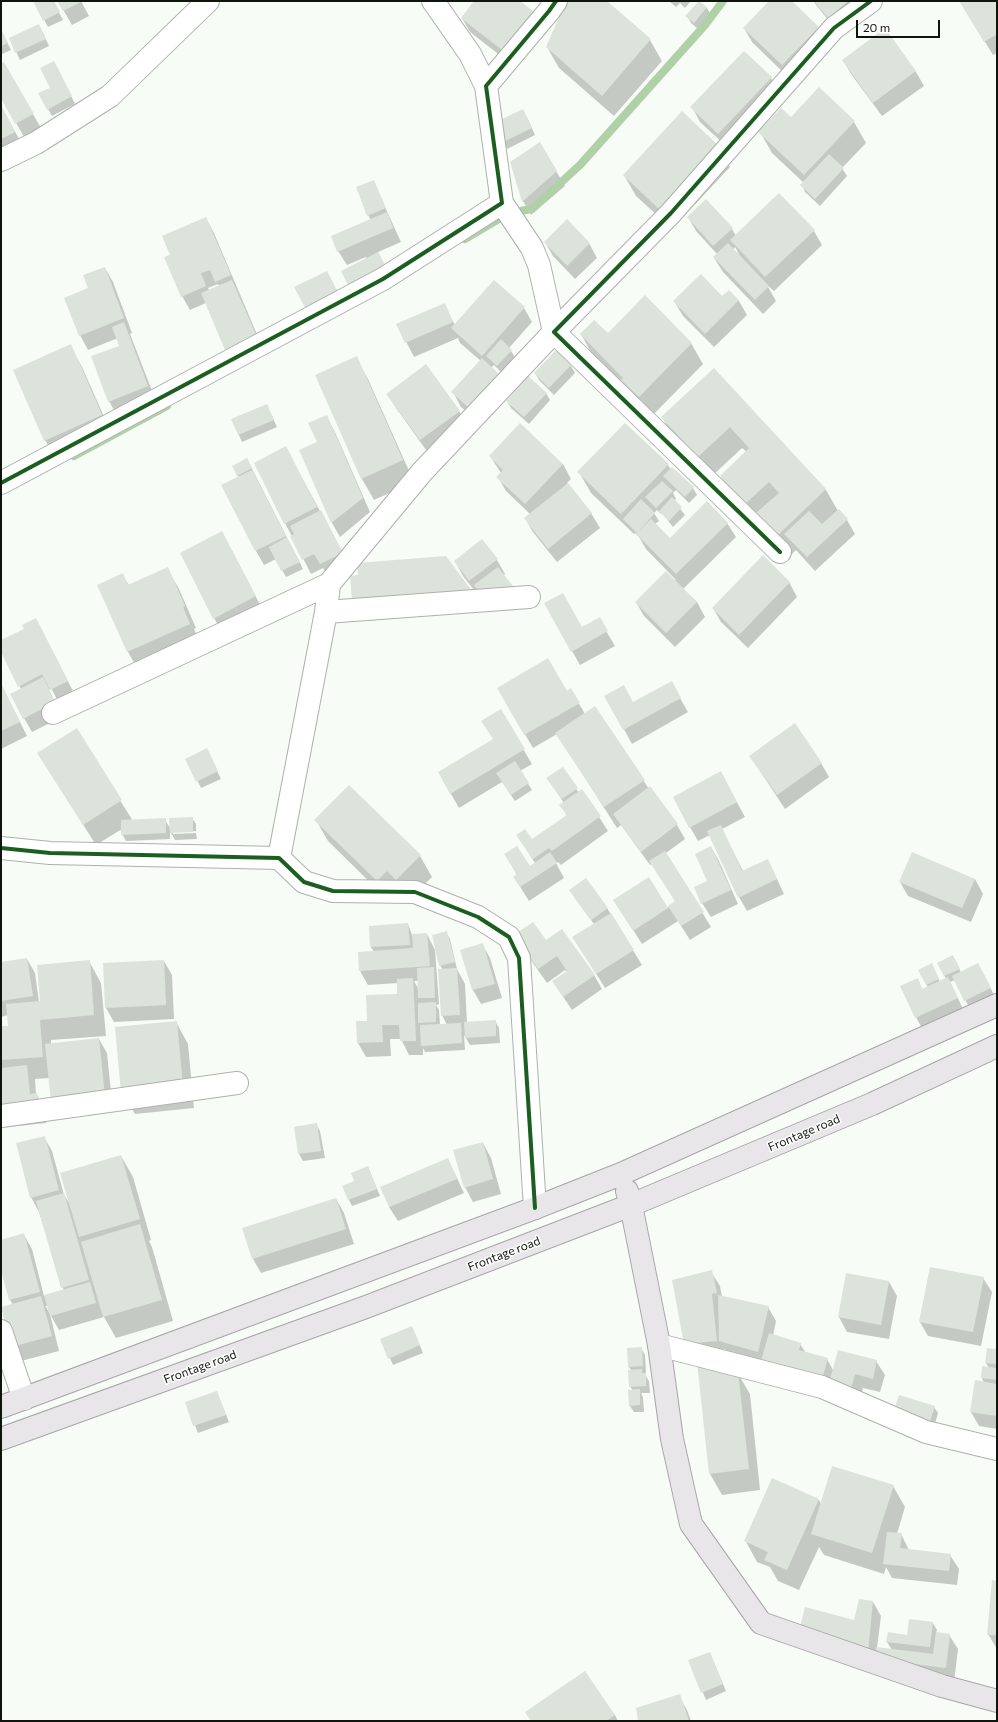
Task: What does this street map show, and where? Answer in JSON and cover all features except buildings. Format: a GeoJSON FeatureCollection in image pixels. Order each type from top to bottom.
{"type":"FeatureCollection","features":[{"type":"Feature","properties":{"kind":"main road"},"geometry":{"type":"LineString","coordinates":[[1,1407],[535,1208],[621,1174],[997,1005]]}},
{"type":"Feature","properties":{"kind":"main road","name":"Frontage road"},"geometry":{"type":"LineString","coordinates":[[1,1439],[366,1307],[631,1205],[872,1104],[997,1046]]}},
{"type":"Feature","properties":{"kind":"main road"},"geometry":{"type":"LineString","coordinates":[[621,1174],[631,1205],[660,1345],[672,1439],[691,1524],[762,1623],[942,1686],[997,1701]]}},
{"type":"Feature","properties":{"kind":"street"},"geometry":{"type":"LineString","coordinates":[[1,160],[36,143],[110,96],[208,1]]}},
{"type":"Feature","properties":{"kind":"street"},"geometry":{"type":"LineString","coordinates":[[433,1],[470,54],[486,86],[502,203],[532,248],[539,265],[554,332],[780,552]]}},
{"type":"Feature","properties":{"kind":"street"},"geometry":{"type":"LineString","coordinates":[[486,86],[556,1]]}},
{"type":"Feature","properties":{"kind":"street"},"geometry":{"type":"LineString","coordinates":[[54,712],[329,584],[422,472],[554,332],[671,213],[834,28],[871,1]]}},
{"type":"Feature","properties":{"kind":"street"},"geometry":{"type":"LineString","coordinates":[[1,483],[383,279],[502,203]]}},
{"type":"Feature","properties":{"kind":"street"},"geometry":{"type":"LineString","coordinates":[[279,858],[326,612],[329,584]]}},
{"type":"Feature","properties":{"kind":"street"},"geometry":{"type":"LineString","coordinates":[[326,612],[529,597]]}},
{"type":"Feature","properties":{"kind":"street"},"geometry":{"type":"LineString","coordinates":[[1,848],[50,853],[279,858],[304,882],[333,891],[415,892],[478,917],[510,937],[519,958],[535,1208]]}},
{"type":"Feature","properties":{"kind":"street"},"geometry":{"type":"LineString","coordinates":[[1,1116],[237,1083]]}},
{"type":"Feature","properties":{"kind":"street"},"geometry":{"type":"LineString","coordinates":[[1,1331],[24,1399]]}},
{"type":"Feature","properties":{"kind":"street"},"geometry":{"type":"LineString","coordinates":[[660,1345],[822,1387],[926,1432],[997,1449]]}},
{"type":"Feature","properties":{"kind":"waterway"},"geometry":{"type":"LineString","coordinates":[[465,239],[509,213],[532,209],[580,165],[705,25],[723,1]]}},
{"type":"Feature","properties":{"kind":"waterway"},"geometry":{"type":"LineString","coordinates":[[74,456],[167,406]]}},
{"type":"Feature","properties":{"kind":"cycle path"},"geometry":{"type":"LineString","coordinates":[[1,483],[383,279],[502,203],[486,86],[556,1]]}},
{"type":"Feature","properties":{"kind":"cycle path"},"geometry":{"type":"LineString","coordinates":[[780,552],[554,332],[671,213],[834,28],[871,1]]}},
{"type":"Feature","properties":{"kind":"cycle path"},"geometry":{"type":"LineString","coordinates":[[1,848],[50,853],[279,858],[304,882],[333,891],[415,892],[478,917],[509,937],[519,958],[535,1208]]}}]}
